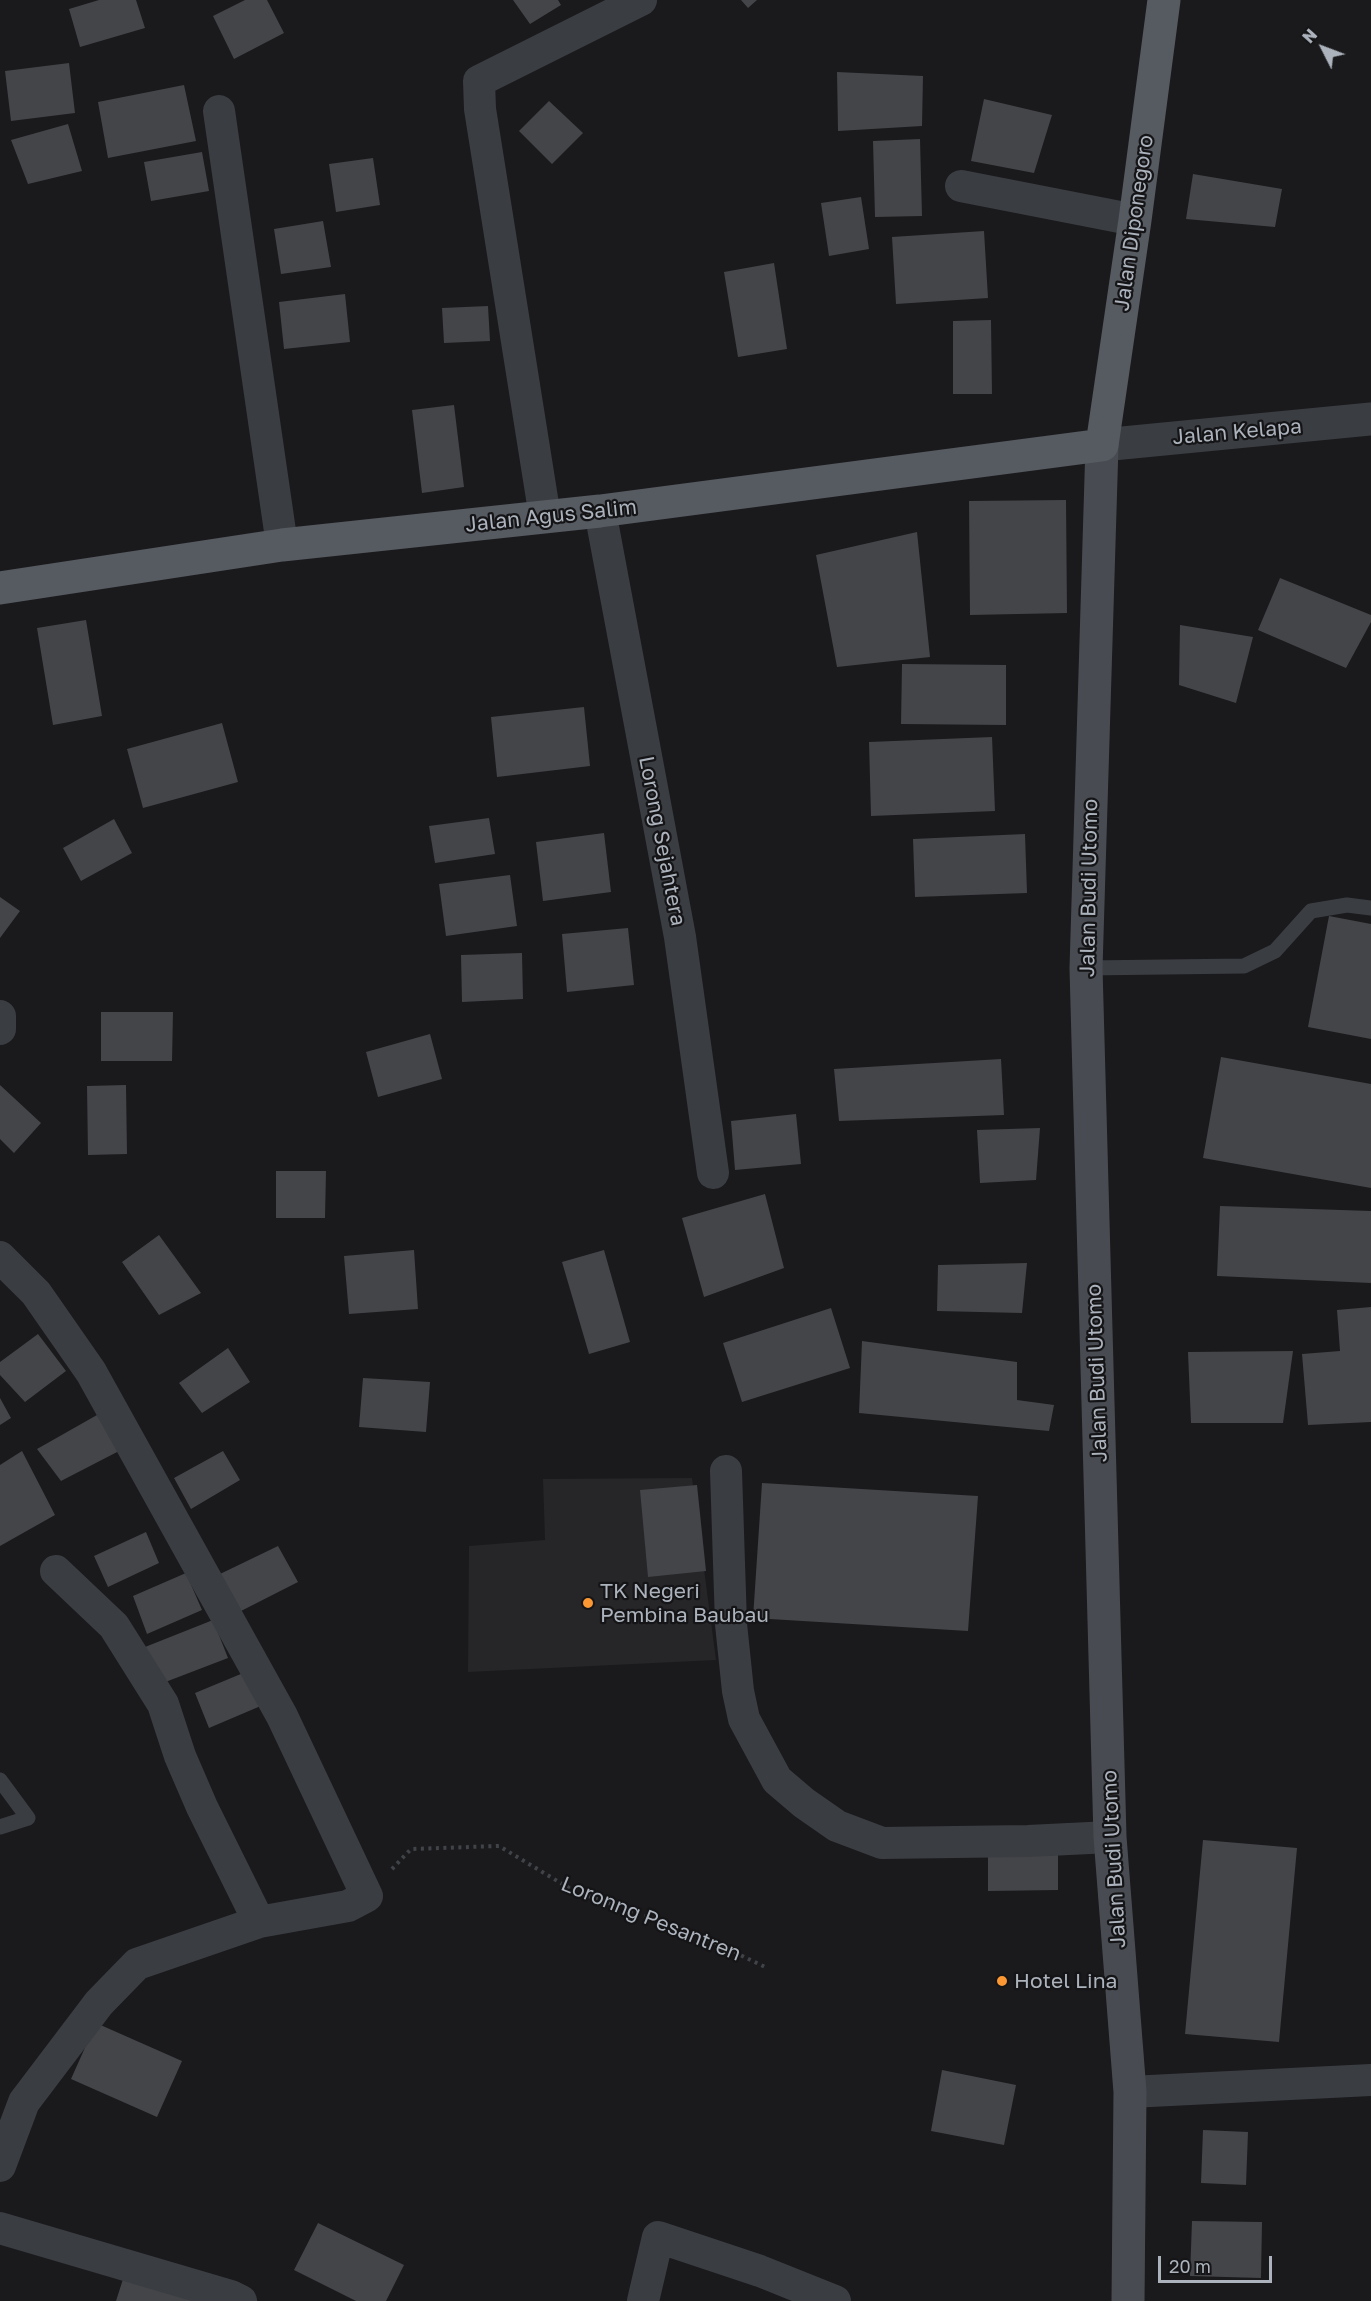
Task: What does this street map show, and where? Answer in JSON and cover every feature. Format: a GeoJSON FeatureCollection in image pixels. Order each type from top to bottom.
{"type":"FeatureCollection","features":[{"type":"Feature","properties":{"kind":"main road","name":"Jalan Diponegoro"},"geometry":{"type":"LineString","coordinates":[[1102,445],[1136,220],[1164,0]]}},
{"type":"Feature","properties":{"kind":"main road","name":"Jalan Agus Salim"},"geometry":{"type":"LineString","coordinates":[[0,588],[282,545],[600,512],[1102,445]]}},
{"type":"Feature","properties":{"kind":"main road","name":"Jalan Budi Utomo"},"geometry":{"type":"LineString","coordinates":[[1102,445],[1086,968],[1110,1837],[1130,2092],[1128,2301]]}},
{"type":"Feature","properties":{"kind":"street"},"geometry":{"type":"LineString","coordinates":[[545,517],[480,109],[479,81],[641,0]]}},
{"type":"Feature","properties":{"kind":"street"},"geometry":{"type":"LineString","coordinates":[[219,111],[282,545]]}},
{"type":"Feature","properties":{"kind":"street"},"geometry":{"type":"LineString","coordinates":[[961,186],[1136,220]]}},
{"type":"Feature","properties":{"kind":"street","name":"Jalan Kelapa"},"geometry":{"type":"LineString","coordinates":[[1102,445],[1371,419]]}},
{"type":"Feature","properties":{"kind":"street","name":"Lorong Sejahtera"},"geometry":{"type":"LineString","coordinates":[[600,512],[680,937],[713,1173]]}},
{"type":"Feature","properties":{"kind":"street"},"geometry":{"type":"LineString","coordinates":[[0,1016],[0,1029]]}},
{"type":"Feature","properties":{"kind":"street"},"geometry":{"type":"LineString","coordinates":[[0,1257],[36,1293],[91,1372],[282,1716],[367,1896],[348,1906],[259,1922],[137,1964],[99,2003],[24,2102],[0,2166]]}},
{"type":"Feature","properties":{"kind":"street"},"geometry":{"type":"LineString","coordinates":[[726,1471],[731,1624],[738,1690],[744,1719],[777,1780],[837,1826],[882,1843],[1028,1841],[1110,1837]]}},
{"type":"Feature","properties":{"kind":"street"},"geometry":{"type":"LineString","coordinates":[[56,1570],[114,1626],[163,1704],[180,1756],[202,1807],[259,1922]]}},
{"type":"Feature","properties":{"kind":"street"},"geometry":{"type":"LineString","coordinates":[[1130,2092],[1371,2080]]}},
{"type":"Feature","properties":{"kind":"street"},"geometry":{"type":"LineString","coordinates":[[0,2228],[231,2296],[241,2301]]}},
{"type":"Feature","properties":{"kind":"street"},"geometry":{"type":"LineString","coordinates":[[643,2301],[658,2237],[760,2271],[835,2301]]}},
{"type":"Feature","properties":{"kind":"lane"},"geometry":{"type":"LineString","coordinates":[[1086,968],[1244,966],[1275,951],[1311,911],[1347,905],[1371,908]]}},
{"type":"Feature","properties":{"kind":"lane"},"geometry":{"type":"LineString","coordinates":[[0,1780],[28,1818],[0,1827]]}},
{"type":"Feature","properties":{"kind":"path","name":"Loronng Pesantren"},"geometry":{"type":"LineString","coordinates":[[367,1896],[411,1849],[499,1846],[574,1891],[697,1934],[765,1967]]}},
{"type":"Feature","properties":{"kind":"shaded area","name":"TK Negeri Pembina Baubau"},"geometry":{"type":"Polygon","coordinates":[[[692,1478],[716,1660],[468,1672],[469,1546],[545,1540],[543,1479],[692,1478]]]}},
{"type":"Feature","properties":{"kind":"building"},"geometry":{"type":"Polygon","coordinates":[[[99,0],[136,0],[145,28],[80,47],[69,9],[99,0]]]}},
{"type":"Feature","properties":{"kind":"building"},"geometry":{"type":"Polygon","coordinates":[[[245,0],[267,0],[284,33],[234,59],[213,16],[245,0]]]}},
{"type":"Feature","properties":{"kind":"building"},"geometry":{"type":"Polygon","coordinates":[[[513,0],[558,0],[561,5],[530,24],[513,0]]]}},
{"type":"Feature","properties":{"kind":"building"},"geometry":{"type":"Polygon","coordinates":[[[741,0],[757,0],[748,8],[741,0]]]}},
{"type":"Feature","properties":{"kind":"building"},"geometry":{"type":"Polygon","coordinates":[[[69,63],[75,113],[11,121],[5,71],[69,63]]]}},
{"type":"Feature","properties":{"kind":"building"},"geometry":{"type":"Polygon","coordinates":[[[837,72],[923,76],[922,126],[838,131],[837,72]]]}},
{"type":"Feature","properties":{"kind":"building"},"geometry":{"type":"Polygon","coordinates":[[[184,85],[196,141],[108,158],[98,102],[184,85]]]}},
{"type":"Feature","properties":{"kind":"building"},"geometry":{"type":"Polygon","coordinates":[[[984,99],[1052,115],[1034,173],[971,161],[984,99]]]}},
{"type":"Feature","properties":{"kind":"building"},"geometry":{"type":"Polygon","coordinates":[[[549,101],[583,133],[552,164],[519,131],[549,101]]]}},
{"type":"Feature","properties":{"kind":"building"},"geometry":{"type":"Polygon","coordinates":[[[68,124],[82,171],[28,184],[11,140],[68,124]]]}},
{"type":"Feature","properties":{"kind":"building"},"geometry":{"type":"Polygon","coordinates":[[[920,139],[922,216],[875,217],[873,141],[920,139]]]}},
{"type":"Feature","properties":{"kind":"building"},"geometry":{"type":"Polygon","coordinates":[[[202,152],[209,191],[151,201],[144,162],[202,152]]]}},
{"type":"Feature","properties":{"kind":"building"},"geometry":{"type":"Polygon","coordinates":[[[373,158],[380,205],[336,212],[329,164],[373,158]]]}},
{"type":"Feature","properties":{"kind":"building"},"geometry":{"type":"Polygon","coordinates":[[[1193,174],[1282,189],[1275,227],[1186,219],[1193,174]]]}},
{"type":"Feature","properties":{"kind":"building"},"geometry":{"type":"Polygon","coordinates":[[[861,197],[869,249],[829,256],[821,203],[861,197]]]}},
{"type":"Feature","properties":{"kind":"building"},"geometry":{"type":"Polygon","coordinates":[[[323,221],[331,267],[281,274],[274,229],[323,221]]]}},
{"type":"Feature","properties":{"kind":"building"},"geometry":{"type":"Polygon","coordinates":[[[984,231],[988,298],[896,304],[892,237],[984,231]]]}},
{"type":"Feature","properties":{"kind":"building"},"geometry":{"type":"Polygon","coordinates":[[[774,263],[787,349],[738,357],[724,272],[774,263]]]}},
{"type":"Feature","properties":{"kind":"building"},"geometry":{"type":"Polygon","coordinates":[[[345,294],[350,342],[284,349],[279,302],[345,294]]]}},
{"type":"Feature","properties":{"kind":"building"},"geometry":{"type":"Polygon","coordinates":[[[488,306],[490,341],[444,343],[442,308],[488,306]]]}},
{"type":"Feature","properties":{"kind":"building"},"geometry":{"type":"Polygon","coordinates":[[[991,320],[992,394],[953,394],[953,321],[991,320]]]}},
{"type":"Feature","properties":{"kind":"building"},"geometry":{"type":"Polygon","coordinates":[[[454,405],[464,487],[422,493],[412,410],[454,405]]]}},
{"type":"Feature","properties":{"kind":"building"},"geometry":{"type":"Polygon","coordinates":[[[1066,500],[1067,613],[970,615],[969,501],[1066,500]]]}},
{"type":"Feature","properties":{"kind":"building"},"geometry":{"type":"Polygon","coordinates":[[[917,532],[930,657],[837,667],[816,555],[917,532]]]}},
{"type":"Feature","properties":{"kind":"building"},"geometry":{"type":"Polygon","coordinates":[[[1280,578],[1371,615],[1371,622],[1346,668],[1258,630],[1280,578]]]}},
{"type":"Feature","properties":{"kind":"building"},"geometry":{"type":"Polygon","coordinates":[[[86,620],[102,716],[53,725],[37,628],[86,620]]]}},
{"type":"Feature","properties":{"kind":"building"},"geometry":{"type":"Polygon","coordinates":[[[1180,625],[1253,637],[1236,703],[1179,685],[1180,625]]]}},
{"type":"Feature","properties":{"kind":"building"},"geometry":{"type":"Polygon","coordinates":[[[902,664],[1006,665],[1006,725],[901,724],[902,664]]]}},
{"type":"Feature","properties":{"kind":"building"},"geometry":{"type":"Polygon","coordinates":[[[584,707],[590,766],[497,777],[491,717],[584,707]]]}},
{"type":"Feature","properties":{"kind":"building"},"geometry":{"type":"Polygon","coordinates":[[[222,723],[238,782],[143,808],[127,749],[222,723]]]}},
{"type":"Feature","properties":{"kind":"building"},"geometry":{"type":"Polygon","coordinates":[[[992,737],[995,811],[871,816],[869,742],[992,737]]]}},
{"type":"Feature","properties":{"kind":"building"},"geometry":{"type":"Polygon","coordinates":[[[489,818],[495,854],[435,863],[429,826],[489,818]]]}},
{"type":"Feature","properties":{"kind":"building"},"geometry":{"type":"Polygon","coordinates":[[[114,819],[132,853],[81,881],[63,848],[114,819]]]}},
{"type":"Feature","properties":{"kind":"building"},"geometry":{"type":"Polygon","coordinates":[[[604,833],[611,892],[543,901],[536,842],[604,833]]]}},
{"type":"Feature","properties":{"kind":"building"},"geometry":{"type":"Polygon","coordinates":[[[1025,834],[1027,893],[915,897],[913,839],[1025,834]]]}},
{"type":"Feature","properties":{"kind":"building"},"geometry":{"type":"Polygon","coordinates":[[[510,875],[517,926],[446,936],[439,884],[510,875]]]}},
{"type":"Feature","properties":{"kind":"building"},"geometry":{"type":"Polygon","coordinates":[[[0,897],[20,911],[0,938],[0,897]]]}},
{"type":"Feature","properties":{"kind":"building"},"geometry":{"type":"Polygon","coordinates":[[[1329,916],[1371,924],[1371,1039],[1308,1027],[1329,916]]]}},
{"type":"Feature","properties":{"kind":"building"},"geometry":{"type":"Polygon","coordinates":[[[628,928],[634,985],[567,992],[562,934],[628,928]]]}},
{"type":"Feature","properties":{"kind":"building"},"geometry":{"type":"Polygon","coordinates":[[[522,953],[523,999],[462,1002],[461,955],[522,953]]]}},
{"type":"Feature","properties":{"kind":"building"},"geometry":{"type":"Polygon","coordinates":[[[101,1012],[173,1012],[172,1061],[101,1061],[101,1012]]]}},
{"type":"Feature","properties":{"kind":"building"},"geometry":{"type":"Polygon","coordinates":[[[430,1034],[442,1079],[378,1097],[366,1052],[430,1034]]]}},
{"type":"Feature","properties":{"kind":"building"},"geometry":{"type":"Polygon","coordinates":[[[1221,1057],[1371,1084],[1371,1188],[1203,1158],[1221,1057]]]}},
{"type":"Feature","properties":{"kind":"building"},"geometry":{"type":"Polygon","coordinates":[[[1001,1059],[1004,1115],[839,1121],[834,1069],[1001,1059]]]}},
{"type":"Feature","properties":{"kind":"building"},"geometry":{"type":"Polygon","coordinates":[[[0,1085],[41,1123],[14,1153],[0,1139],[0,1085]]]}},
{"type":"Feature","properties":{"kind":"building"},"geometry":{"type":"Polygon","coordinates":[[[126,1085],[127,1154],[88,1155],[87,1086],[126,1085]]]}},
{"type":"Feature","properties":{"kind":"building"},"geometry":{"type":"Polygon","coordinates":[[[796,1114],[801,1164],[735,1170],[731,1121],[796,1114]]]}},
{"type":"Feature","properties":{"kind":"building"},"geometry":{"type":"Polygon","coordinates":[[[1040,1128],[1036,1180],[980,1183],[977,1130],[1040,1128]]]}},
{"type":"Feature","properties":{"kind":"building"},"geometry":{"type":"Polygon","coordinates":[[[276,1171],[326,1171],[325,1218],[276,1218],[276,1171]]]}},
{"type":"Feature","properties":{"kind":"building"},"geometry":{"type":"Polygon","coordinates":[[[765,1194],[784,1268],[704,1297],[682,1218],[765,1194]]]}},
{"type":"Feature","properties":{"kind":"building"},"geometry":{"type":"Polygon","coordinates":[[[1220,1206],[1371,1211],[1371,1283],[1217,1276],[1220,1206]]]}},
{"type":"Feature","properties":{"kind":"building"},"geometry":{"type":"Polygon","coordinates":[[[159,1235],[201,1293],[159,1315],[122,1262],[159,1235]]]}},
{"type":"Feature","properties":{"kind":"building"},"geometry":{"type":"Polygon","coordinates":[[[414,1250],[418,1309],[349,1314],[344,1256],[414,1250]]]}},
{"type":"Feature","properties":{"kind":"building"},"geometry":{"type":"Polygon","coordinates":[[[604,1250],[630,1342],[589,1354],[562,1262],[604,1250]]]}},
{"type":"Feature","properties":{"kind":"building"},"geometry":{"type":"Polygon","coordinates":[[[1027,1263],[1022,1313],[937,1311],[938,1265],[1027,1263]]]}},
{"type":"Feature","properties":{"kind":"building"},"geometry":{"type":"Polygon","coordinates":[[[1371,1307],[1371,1422],[1308,1425],[1302,1354],[1340,1351],[1337,1310],[1371,1307]]]}},
{"type":"Feature","properties":{"kind":"building"},"geometry":{"type":"Polygon","coordinates":[[[831,1308],[850,1368],[742,1402],[723,1343],[831,1308]]]}},
{"type":"Feature","properties":{"kind":"building"},"geometry":{"type":"Polygon","coordinates":[[[38,1334],[66,1371],[25,1402],[0,1375],[0,1362],[38,1334]]]}},
{"type":"Feature","properties":{"kind":"building"},"geometry":{"type":"Polygon","coordinates":[[[862,1341],[1017,1362],[1017,1400],[1054,1405],[1049,1431],[859,1413],[862,1341]]]}},
{"type":"Feature","properties":{"kind":"building"},"geometry":{"type":"Polygon","coordinates":[[[228,1348],[250,1382],[202,1413],[179,1383],[228,1348]]]}},
{"type":"Feature","properties":{"kind":"building"},"geometry":{"type":"Polygon","coordinates":[[[1293,1351],[1283,1423],[1191,1423],[1188,1352],[1293,1351]]]}},
{"type":"Feature","properties":{"kind":"building"},"geometry":{"type":"Polygon","coordinates":[[[363,1378],[430,1382],[426,1432],[359,1427],[363,1378]]]}},
{"type":"Feature","properties":{"kind":"building"},"geometry":{"type":"Polygon","coordinates":[[[0,1398],[11,1418],[0,1425],[0,1398]]]}},
{"type":"Feature","properties":{"kind":"building"},"geometry":{"type":"Polygon","coordinates":[[[97,1415],[121,1450],[61,1481],[37,1449],[97,1415]]]}},
{"type":"Feature","properties":{"kind":"building"},"geometry":{"type":"Polygon","coordinates":[[[22,1451],[55,1515],[0,1546],[0,1465],[22,1451]]]}},
{"type":"Feature","properties":{"kind":"building"},"geometry":{"type":"Polygon","coordinates":[[[223,1451],[240,1480],[191,1509],[174,1478],[223,1451]]]}},
{"type":"Feature","properties":{"kind":"building"},"geometry":{"type":"Polygon","coordinates":[[[762,1483],[978,1496],[968,1631],[753,1618],[762,1483]]]}},
{"type":"Feature","properties":{"kind":"building"},"geometry":{"type":"Polygon","coordinates":[[[697,1485],[706,1571],[648,1577],[640,1490],[697,1485]]]}},
{"type":"Feature","properties":{"kind":"building"},"geometry":{"type":"Polygon","coordinates":[[[146,1532],[159,1563],[108,1587],[94,1556],[146,1532]]]}},
{"type":"Feature","properties":{"kind":"building"},"geometry":{"type":"Polygon","coordinates":[[[278,1546],[298,1582],[241,1611],[220,1574],[278,1546]]]}},
{"type":"Feature","properties":{"kind":"building"},"geometry":{"type":"Polygon","coordinates":[[[186,1573],[202,1610],[147,1634],[133,1596],[186,1573]]]}},
{"type":"Feature","properties":{"kind":"building"},"geometry":{"type":"Polygon","coordinates":[[[213,1620],[228,1658],[155,1686],[140,1649],[213,1620]]]}},
{"type":"Feature","properties":{"kind":"building"},"geometry":{"type":"Polygon","coordinates":[[[248,1671],[263,1705],[209,1728],[195,1693],[248,1671]]]}},
{"type":"Feature","properties":{"kind":"building"},"geometry":{"type":"Polygon","coordinates":[[[1203,1840],[1297,1848],[1279,2042],[1185,2034],[1203,1840]]]}},
{"type":"Feature","properties":{"kind":"building"},"geometry":{"type":"Polygon","coordinates":[[[1058,1855],[1058,1890],[988,1891],[988,1856],[1058,1855]]]}},
{"type":"Feature","properties":{"kind":"building"},"geometry":{"type":"Polygon","coordinates":[[[96,2023],[182,2061],[157,2117],[71,2079],[96,2023]]]}},
{"type":"Feature","properties":{"kind":"building"},"geometry":{"type":"Polygon","coordinates":[[[942,2070],[1016,2085],[1004,2145],[931,2131],[942,2070]]]}},
{"type":"Feature","properties":{"kind":"building"},"geometry":{"type":"Polygon","coordinates":[[[1203,2130],[1248,2132],[1246,2185],[1201,2183],[1203,2130]]]}},
{"type":"Feature","properties":{"kind":"building"},"geometry":{"type":"Polygon","coordinates":[[[1192,2221],[1262,2222],[1261,2278],[1190,2276],[1192,2221]]]}},
{"type":"Feature","properties":{"kind":"building"},"geometry":{"type":"Polygon","coordinates":[[[318,2223],[404,2265],[386,2301],[356,2301],[294,2270],[318,2223]]]}},
{"type":"Feature","properties":{"kind":"building"},"geometry":{"type":"Polygon","coordinates":[[[124,2276],[201,2301],[116,2301],[124,2276]]]}},
{"type":"Feature","properties":{"kind":"place","name":"TK Negeri Pembina Baubau"},"geometry":{"type":"Point","coordinates":[588,1603]}},
{"type":"Feature","properties":{"kind":"place","name":"Hotel Lina"},"geometry":{"type":"Point","coordinates":[1002,1981]}}]}
